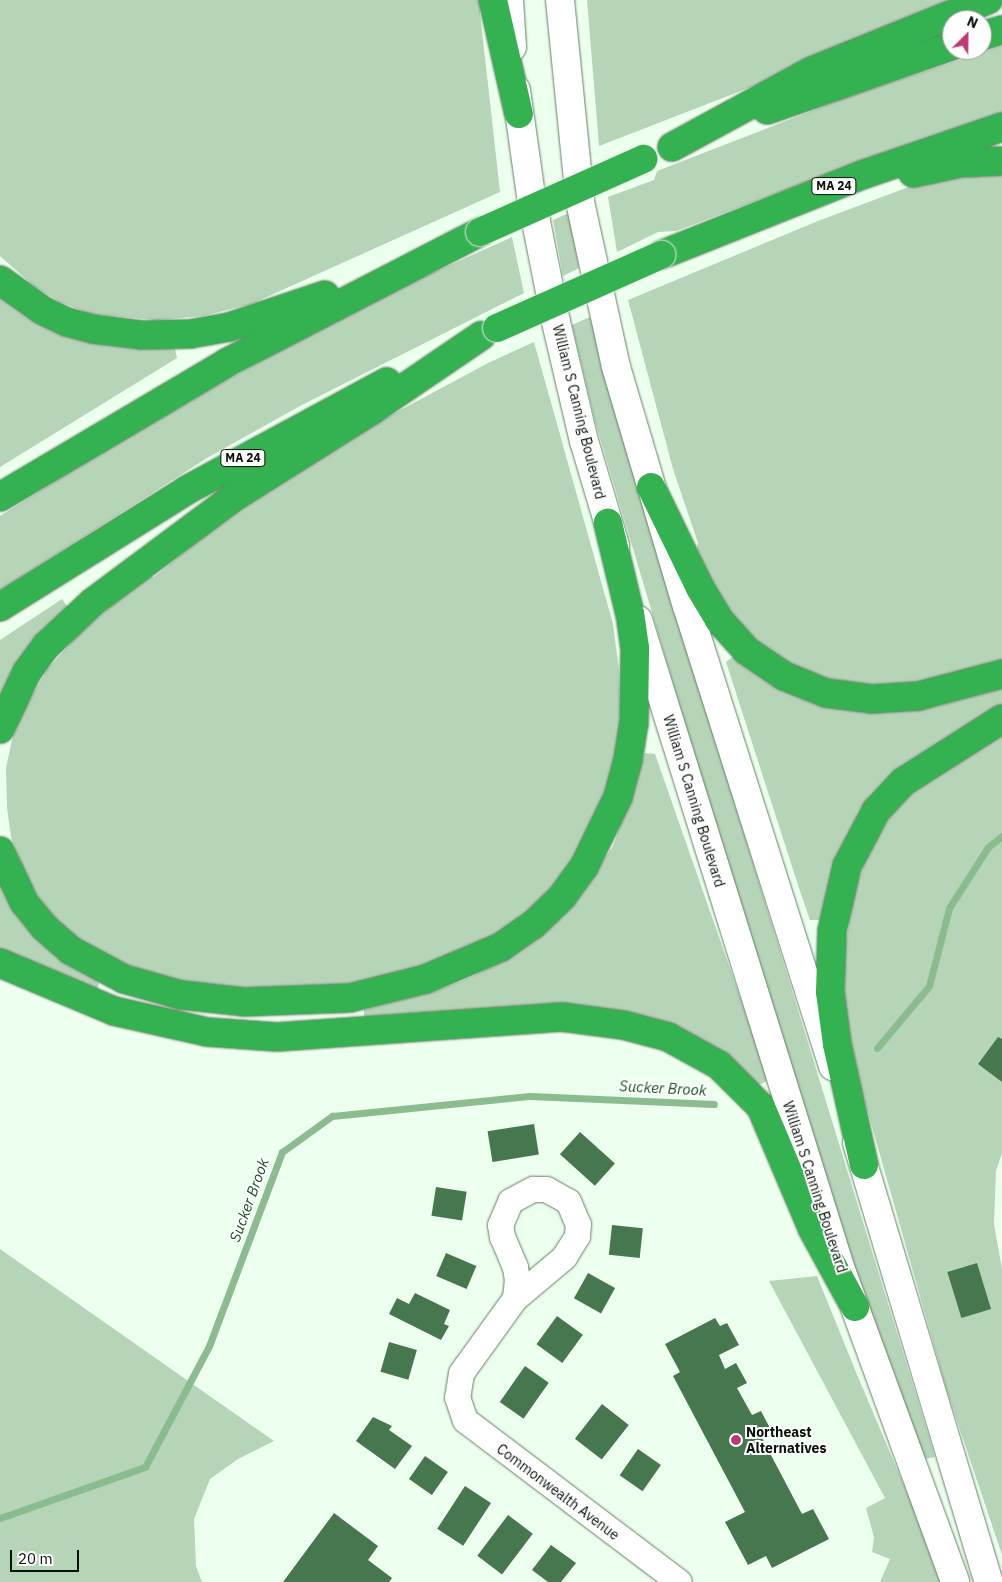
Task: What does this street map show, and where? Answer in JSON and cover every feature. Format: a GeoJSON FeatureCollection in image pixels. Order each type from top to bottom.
{"type":"FeatureCollection","features":[{"type":"Feature","properties":{"kind":"highway"},"geometry":{"type":"LineString","coordinates":[[493,0],[519,114]]}},
{"type":"Feature","properties":{"kind":"highway"},"geometry":{"type":"LineString","coordinates":[[672,147],[812,71],[988,0]]}},
{"type":"Feature","properties":{"kind":"highway"},"geometry":{"type":"LineString","coordinates":[[0,280],[42,310],[67,322],[118,333],[166,336],[210,330],[242,322],[343,289],[445,248],[672,147],[942,50]]}},
{"type":"Feature","properties":{"kind":"highway","name":"MA 24"},"geometry":{"type":"LineString","coordinates":[[0,607],[187,490],[259,449],[489,332],[665,253],[865,174],[1002,127]]}},
{"type":"Feature","properties":{"kind":"highway"},"geometry":{"type":"LineString","coordinates":[[665,253],[907,174],[960,163],[1002,161]]}},
{"type":"Feature","properties":{"kind":"highway"},"geometry":{"type":"LineString","coordinates":[[0,497],[219,366],[445,248]]}},
{"type":"Feature","properties":{"kind":"highway"},"geometry":{"type":"LineString","coordinates":[[0,729],[27,672],[46,646],[86,606],[234,497],[372,410],[489,332]]}},
{"type":"Feature","properties":{"kind":"highway"},"geometry":{"type":"LineString","coordinates":[[651,487],[700,588],[720,620],[747,651],[784,676],[826,693],[894,699],[946,691],[1002,674]]}},
{"type":"Feature","properties":{"kind":"highway"},"geometry":{"type":"LineString","coordinates":[[0,851],[24,902],[44,927],[70,950],[124,979],[181,995],[261,1003],[350,998],[426,979],[501,947],[533,925],[562,897],[584,867],[618,797],[628,760],[634,723],[635,648],[630,614],[608,523]]}},
{"type":"Feature","properties":{"kind":"highway"},"geometry":{"type":"LineString","coordinates":[[864,1165],[837,1044],[830,992],[832,931],[845,873],[865,827],[902,782],[1002,719]]}},
{"type":"Feature","properties":{"kind":"highway"},"geometry":{"type":"LineString","coordinates":[[0,963],[114,1011],[207,1032],[286,1037],[562,1017],[623,1024],[668,1037],[719,1065],[761,1107],[809,1220],[855,1307]]}},
{"type":"Feature","properties":{"kind":"main road","name":"William S Canning Boulevard"},"geometry":{"type":"LineString","coordinates":[[509,0],[519,114],[558,330],[584,441],[755,1001],[855,1307],[955,1582]]}},
{"type":"Feature","properties":{"kind":"main road"},"geometry":{"type":"LineString","coordinates":[[560,0],[574,162],[588,244],[616,367],[651,487],[864,1165],[989,1582]]}},
{"type":"Feature","properties":{"kind":"street","name":"Commonwealth Avenue"},"geometry":{"type":"LineString","coordinates":[[515,1298],[466,1366],[457,1389],[461,1413],[475,1431],[679,1582]]}},
{"type":"Feature","properties":{"kind":"green space"},"geometry":{"type":"Polygon","coordinates":[[[0,0],[481,0],[480,13],[500,192],[251,304],[203,316],[157,320],[91,314],[60,302],[34,286],[0,256],[0,0]]]}},
{"type":"Feature","properties":{"kind":"green space"},"geometry":{"type":"Polygon","coordinates":[[[587,0],[963,0],[857,46],[599,146],[587,0]]]}},
{"type":"Feature","properties":{"kind":"green space"},"geometry":{"type":"Polygon","coordinates":[[[1002,46],[1002,113],[872,157],[676,231],[658,232],[617,252],[608,197],[654,180],[657,171],[845,98],[960,60],[992,60],[992,49],[1002,46]]]}},
{"type":"Feature","properties":{"kind":"green space"},"geometry":{"type":"Polygon","coordinates":[[[1002,174],[1002,660],[938,680],[888,686],[839,681],[808,673],[776,657],[750,637],[718,597],[697,547],[698,543],[673,469],[628,300],[818,221],[906,188],[944,179],[1002,174]]]}},
{"type":"Feature","properties":{"kind":"green space"},"geometry":{"type":"Polygon","coordinates":[[[569,213],[579,268],[563,276],[553,220],[569,213]]]}},
{"type":"Feature","properties":{"kind":"green space"},"geometry":{"type":"Polygon","coordinates":[[[512,237],[524,293],[300,406],[207,458],[0,590],[0,516],[104,451],[273,354],[395,290],[512,237]]]}},
{"type":"Feature","properties":{"kind":"green space"},"geometry":{"type":"Polygon","coordinates":[[[0,296],[40,323],[88,341],[175,349],[177,358],[0,467],[0,296]]]}},
{"type":"Feature","properties":{"kind":"green space"},"geometry":{"type":"Polygon","coordinates":[[[590,317],[642,501],[935,1457],[924,1459],[854,1267],[695,757],[595,421],[572,325],[590,317]]]}},
{"type":"Feature","properties":{"kind":"green space"},"geometry":{"type":"Polygon","coordinates":[[[534,342],[613,624],[619,670],[620,733],[609,790],[565,877],[515,924],[444,961],[347,987],[268,992],[191,984],[150,974],[86,946],[60,924],[30,885],[11,837],[7,808],[6,768],[12,740],[21,715],[47,670],[77,636],[148,575],[154,577],[220,523],[330,448],[488,363],[534,342]]]}},
{"type":"Feature","properties":{"kind":"green space"},"geometry":{"type":"Polygon","coordinates":[[[62,599],[68,608],[0,703],[0,640],[62,599]]]}},
{"type":"Feature","properties":{"kind":"green space"},"geometry":{"type":"Polygon","coordinates":[[[735,655],[788,692],[810,702],[858,711],[935,707],[1002,689],[1002,706],[927,750],[885,783],[821,920],[810,920],[799,888],[726,662],[735,655]]]}},
{"type":"Feature","properties":{"kind":"green space"},"geometry":{"type":"Polygon","coordinates":[[[1002,736],[1002,1153],[996,1171],[994,1224],[1002,1269],[1002,1555],[947,1391],[861,1088],[844,1008],[845,947],[854,893],[869,850],[894,811],[915,788],[1002,736]]]}},
{"type":"Feature","properties":{"kind":"green space"},"geometry":{"type":"Polygon","coordinates":[[[645,753],[655,754],[769,1080],[758,1085],[718,1048],[685,1031],[364,1022],[364,1010],[433,992],[469,978],[515,954],[547,931],[573,906],[613,846],[645,753]]]}},
{"type":"Feature","properties":{"kind":"green space"},"geometry":{"type":"Polygon","coordinates":[[[0,882],[67,963],[99,982],[97,992],[0,950],[0,882]]]}},
{"type":"Feature","properties":{"kind":"green space"},"geometry":{"type":"Polygon","coordinates":[[[0,1249],[274,1441],[238,1459],[210,1479],[194,1519],[196,1566],[202,1582],[0,1582],[0,1249]]]}},
{"type":"Feature","properties":{"kind":"green space"},"geometry":{"type":"Polygon","coordinates":[[[817,1276],[945,1582],[880,1582],[890,1559],[872,1552],[874,1537],[866,1508],[885,1498],[769,1281],[817,1276]]]}},
{"type":"Feature","properties":{"kind":"building"},"geometry":{"type":"Polygon","coordinates":[[[998,1037],[1002,1039],[1002,1082],[978,1064],[998,1037]]]}},
{"type":"Feature","properties":{"kind":"building"},"geometry":{"type":"Polygon","coordinates":[[[534,1124],[539,1155],[492,1162],[488,1131],[534,1124]]]}},
{"type":"Feature","properties":{"kind":"building"},"geometry":{"type":"Polygon","coordinates":[[[580,1132],[615,1163],[595,1186],[560,1154],[580,1132]]]}},
{"type":"Feature","properties":{"kind":"building"},"geometry":{"type":"Polygon","coordinates":[[[436,1187],[467,1192],[462,1220],[431,1216],[436,1187]]]}},
{"type":"Feature","properties":{"kind":"building"},"geometry":{"type":"Polygon","coordinates":[[[612,1225],[643,1228],[640,1258],[609,1255],[612,1225]]]}},
{"type":"Feature","properties":{"kind":"building"},"geometry":{"type":"Polygon","coordinates":[[[446,1253],[476,1266],[467,1289],[436,1276],[446,1253]]]}},
{"type":"Feature","properties":{"kind":"building"},"geometry":{"type":"Polygon","coordinates":[[[977,1263],[991,1309],[961,1318],[947,1272],[977,1263]]]}},
{"type":"Feature","properties":{"kind":"building"},"geometry":{"type":"Polygon","coordinates":[[[588,1273],[615,1288],[601,1313],[574,1298],[588,1273]]]}},
{"type":"Feature","properties":{"kind":"building"},"geometry":{"type":"Polygon","coordinates":[[[415,1293],[450,1310],[444,1324],[449,1326],[441,1340],[389,1314],[397,1298],[409,1304],[415,1293]]]}},
{"type":"Feature","properties":{"kind":"building"},"geometry":{"type":"Polygon","coordinates":[[[557,1316],[583,1335],[562,1363],[536,1344],[557,1316]]]}},
{"type":"Feature","properties":{"kind":"building"},"geometry":{"type":"Polygon","coordinates":[[[715,1318],[720,1326],[727,1323],[739,1345],[719,1355],[725,1369],[736,1363],[747,1383],[737,1388],[752,1415],[761,1411],[771,1430],[761,1436],[802,1514],[813,1509],[829,1539],[772,1568],[766,1556],[748,1565],[725,1522],[745,1512],[673,1376],[680,1372],[665,1344],[715,1318]]]}},
{"type":"Feature","properties":{"kind":"building"},"geometry":{"type":"Polygon","coordinates":[[[389,1342],[417,1350],[408,1380],[380,1372],[389,1342]]]}},
{"type":"Feature","properties":{"kind":"building"},"geometry":{"type":"Polygon","coordinates":[[[525,1366],[549,1383],[524,1419],[500,1402],[525,1366]]]}},
{"type":"Feature","properties":{"kind":"building"},"geometry":{"type":"Polygon","coordinates":[[[602,1404],[629,1425],[602,1460],[575,1439],[602,1404]]]}},
{"type":"Feature","properties":{"kind":"building"},"geometry":{"type":"Polygon","coordinates":[[[373,1417],[392,1426],[389,1430],[412,1446],[395,1469],[356,1441],[373,1417]]]}},
{"type":"Feature","properties":{"kind":"building"},"geometry":{"type":"Polygon","coordinates":[[[638,1449],[661,1465],[643,1491],[620,1475],[638,1449]]]}},
{"type":"Feature","properties":{"kind":"building"},"geometry":{"type":"Polygon","coordinates":[[[425,1456],[448,1472],[432,1495],[409,1479],[425,1456]]]}},
{"type":"Feature","properties":{"kind":"building"},"geometry":{"type":"Polygon","coordinates":[[[465,1486],[491,1503],[463,1546],[437,1529],[465,1486]]]}},
{"type":"Feature","properties":{"kind":"building"},"geometry":{"type":"Polygon","coordinates":[[[334,1513],[378,1546],[368,1560],[392,1578],[389,1582],[283,1582],[334,1513]]]}},
{"type":"Feature","properties":{"kind":"building"},"geometry":{"type":"Polygon","coordinates":[[[508,1515],[533,1534],[502,1574],[477,1556],[508,1515]]]}},
{"type":"Feature","properties":{"kind":"building"},"geometry":{"type":"Polygon","coordinates":[[[551,1545],[576,1563],[561,1582],[548,1582],[532,1570],[551,1545]]]}},
{"type":"Feature","properties":{"kind":"waterway","name":"Sucker Brook"},"geometry":{"type":"LineString","coordinates":[[877,1048],[929,986],[949,908],[988,847],[1002,836]]}},
{"type":"Feature","properties":{"kind":"waterway","name":"Sucker Brook"},"geometry":{"type":"LineString","coordinates":[[0,1518],[145,1467],[209,1346],[282,1152],[332,1116],[530,1096],[714,1104]]}},
{"type":"Feature","properties":{"kind":"place","name":"Northeast Alternatives"},"geometry":{"type":"Point","coordinates":[736,1440]}}]}
